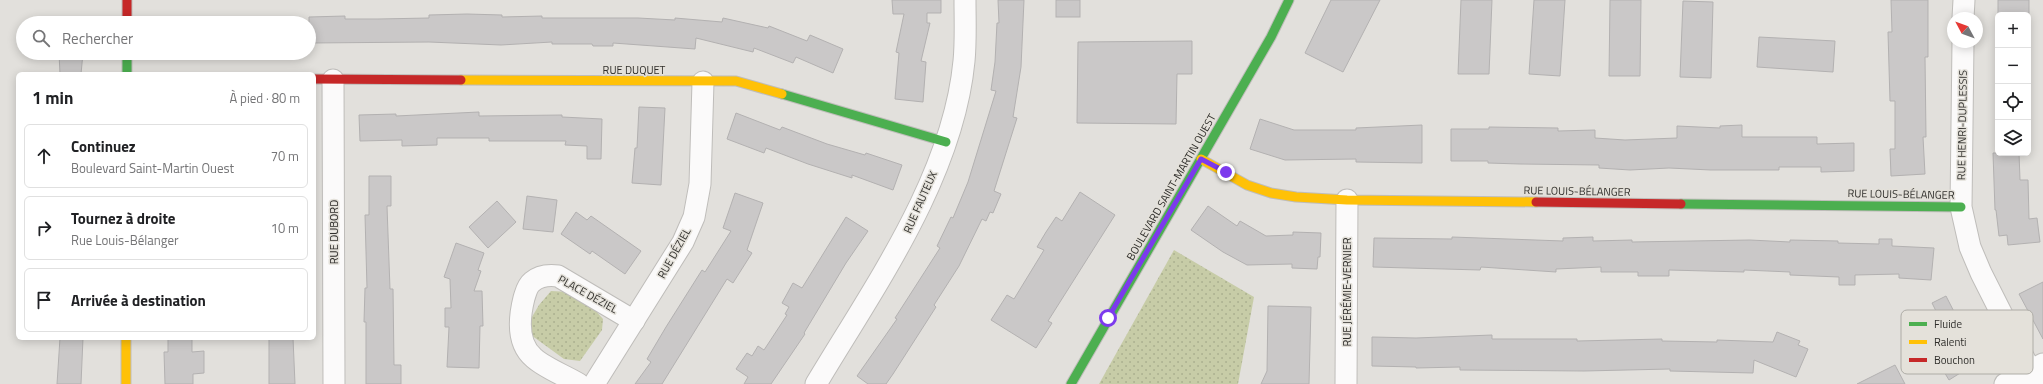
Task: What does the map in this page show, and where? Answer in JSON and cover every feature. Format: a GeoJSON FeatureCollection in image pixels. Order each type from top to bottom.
{"type":"FeatureCollection","features":[{"type":"Feature","properties":{"kind":"street"},"geometry":{"type":"LineString","coordinates":[[127,0],[127,16]]}},
{"type":"Feature","properties":{"kind":"street","name":"RUE FAUTEUX"},"geometry":{"type":"LineString","coordinates":[[816,384],[912,222],[946,142],[958,94],[964,61],[965,0]]}},
{"type":"Feature","properties":{"kind":"street","name":"BOULEVARD SAINT-MARTIN OUEST"},"geometry":{"type":"LineString","coordinates":[[1070,384],[1271,37],[1289,0]]}},
{"type":"Feature","properties":{"kind":"street"},"geometry":{"type":"LineString","coordinates":[[1964,0],[1964,12]]}},
{"type":"Feature","properties":{"kind":"street","name":"RUE HENRI-DUPLESSIS"},"geometry":{"type":"LineString","coordinates":[[1963,48],[1961,207],[1970,247],[1981,273],[2001,310]]}},
{"type":"Feature","properties":{"kind":"street"},"geometry":{"type":"LineString","coordinates":[[127,60],[127,72]]}},
{"type":"Feature","properties":{"kind":"street","name":"RUE DUQUET"},"geometry":{"type":"LineString","coordinates":[[323,79],[736,81],[946,142]]}},
{"type":"Feature","properties":{"kind":"street","name":"RUE DUBORD"},"geometry":{"type":"LineString","coordinates":[[323,79],[334,384]]}},
{"type":"Feature","properties":{"kind":"street","name":"RUE DÉZIEL"},"geometry":{"type":"LineString","coordinates":[[594,384],[683,242],[694,217],[700,184],[702,82]]}},
{"type":"Feature","properties":{"kind":"street","name":"RUE LOUIS-BÉLANGER"},"geometry":{"type":"LineString","coordinates":[[1201,159],[1248,185],[1269,192],[1292,197],[1347,200],[1961,207]]}},
{"type":"Feature","properties":{"kind":"street","name":"RUE JÉRÉMIE-VERNIER"},"geometry":{"type":"LineString","coordinates":[[1346,384],[1347,200]]}},
{"type":"Feature","properties":{"kind":"street","name":"PLACE DÉZIEL"},"geometry":{"type":"LineString","coordinates":[[579,384],[533,358],[524,344],[520,331],[520,313],[528,288],[532,281],[550,275],[558,276],[634,321]]}},
{"type":"Feature","properties":{"kind":"street"},"geometry":{"type":"LineString","coordinates":[[126,340],[126,384]]}},
{"type":"Feature","properties":{"kind":"street"},"geometry":{"type":"LineString","coordinates":[[2005,384],[2036,373]]}},
{"type":"Feature","properties":{"kind":"green space"},"geometry":{"type":"Polygon","coordinates":[[[1174,250],[1254,297],[1238,384],[1099,384],[1174,250]]]}},
{"type":"Feature","properties":{"kind":"green space"},"geometry":{"type":"Polygon","coordinates":[[[551,291],[569,292],[595,310],[603,319],[602,330],[580,361],[564,359],[531,335],[529,322],[539,305],[551,291]]]}},
{"type":"Feature","properties":{"kind":"building"},"geometry":{"type":"Polygon","coordinates":[[[892,0],[941,0],[941,13],[927,13],[927,23],[930,23],[921,61],[926,62],[923,102],[895,99],[899,53],[896,52],[904,14],[893,14],[892,0]]]}},
{"type":"Feature","properties":{"kind":"building"},"geometry":{"type":"Polygon","coordinates":[[[998,0],[1024,0],[1021,67],[1013,117],[1017,118],[994,191],[1001,194],[993,213],[990,212],[986,221],[982,219],[959,266],[934,305],[936,307],[886,384],[868,384],[857,376],[897,319],[895,318],[940,248],[937,246],[951,217],[953,218],[968,182],[996,91],[991,90],[995,62],[997,23],[999,23],[998,0]]]}},
{"type":"Feature","properties":{"kind":"building"},"geometry":{"type":"Polygon","coordinates":[[[1056,0],[1080,0],[1080,17],[1056,17],[1056,0]]]}},
{"type":"Feature","properties":{"kind":"building"},"geometry":{"type":"Polygon","coordinates":[[[1331,0],[1380,0],[1343,72],[1305,53],[1331,0]]]}},
{"type":"Feature","properties":{"kind":"building"},"geometry":{"type":"Polygon","coordinates":[[[1461,0],[1492,0],[1489,74],[1458,74],[1461,0]]]}},
{"type":"Feature","properties":{"kind":"building"},"geometry":{"type":"Polygon","coordinates":[[[1534,0],[1565,0],[1560,76],[1529,74],[1534,0]]]}},
{"type":"Feature","properties":{"kind":"building"},"geometry":{"type":"Polygon","coordinates":[[[1610,0],[1641,0],[1640,76],[1609,76],[1610,0]]]}},
{"type":"Feature","properties":{"kind":"building"},"geometry":{"type":"Polygon","coordinates":[[[1891,0],[1928,0],[1928,57],[1925,57],[1926,137],[1923,137],[1925,174],[1891,176],[1890,149],[1895,149],[1895,101],[1890,101],[1888,32],[1892,32],[1891,0]]]}},
{"type":"Feature","properties":{"kind":"building"},"geometry":{"type":"Polygon","coordinates":[[[1998,0],[2029,0],[2029,12],[1998,12],[1998,0]]]}},
{"type":"Feature","properties":{"kind":"building"},"geometry":{"type":"Polygon","coordinates":[[[1683,1],[1713,2],[1711,78],[1680,77],[1683,1]]]}},
{"type":"Feature","properties":{"kind":"building"},"geometry":{"type":"Polygon","coordinates":[[[467,14],[502,15],[502,17],[542,16],[542,18],[638,18],[675,20],[675,18],[722,22],[723,18],[768,28],[769,26],[807,41],[810,35],[843,49],[833,73],[796,57],[793,63],[754,48],[753,52],[696,38],[695,49],[613,43],[613,46],[593,46],[592,44],[552,44],[552,42],[501,45],[429,42],[316,43],[316,17],[345,16],[345,19],[378,19],[429,18],[429,15],[467,14]]]}},
{"type":"Feature","properties":{"kind":"building"},"geometry":{"type":"Polygon","coordinates":[[[1759,37],[1835,41],[1833,72],[1757,67],[1759,37]]]}},
{"type":"Feature","properties":{"kind":"building"},"geometry":{"type":"Polygon","coordinates":[[[1192,41],[1192,74],[1177,74],[1176,124],[1077,123],[1078,42],[1192,41]]]}},
{"type":"Feature","properties":{"kind":"building"},"geometry":{"type":"Polygon","coordinates":[[[59,60],[82,60],[81,72],[60,72],[59,60]]]}},
{"type":"Feature","properties":{"kind":"building"},"geometry":{"type":"Polygon","coordinates":[[[639,107],[665,108],[661,185],[632,183],[635,148],[637,148],[639,107]]]}},
{"type":"Feature","properties":{"kind":"building"},"geometry":{"type":"Polygon","coordinates":[[[479,112],[479,116],[562,115],[562,117],[602,119],[601,159],[587,159],[587,146],[565,145],[566,141],[489,141],[489,138],[437,138],[437,145],[402,146],[402,140],[360,141],[359,115],[396,114],[396,116],[479,112]]]}},
{"type":"Feature","properties":{"kind":"building"},"geometry":{"type":"Polygon","coordinates":[[[736,113],[780,130],[782,127],[827,144],[865,155],[866,153],[902,165],[893,190],[852,175],[852,178],[808,164],[766,148],[764,153],[727,139],[736,113]]]}},
{"type":"Feature","properties":{"kind":"building"},"geometry":{"type":"Polygon","coordinates":[[[1260,119],[1294,130],[1356,130],[1356,128],[1422,125],[1422,163],[1356,162],[1356,159],[1285,160],[1250,149],[1260,119]]]}},
{"type":"Feature","properties":{"kind":"building"},"geometry":{"type":"Polygon","coordinates":[[[1742,125],[1742,137],[1817,137],[1817,144],[1854,143],[1854,171],[1821,172],[1821,167],[1779,167],[1779,170],[1711,170],[1669,168],[1630,170],[1599,168],[1599,165],[1451,161],[1451,129],[1489,129],[1489,127],[1558,128],[1558,131],[1595,130],[1595,138],[1625,140],[1677,138],[1677,126],[1720,128],[1720,126],[1742,125]]]}},
{"type":"Feature","properties":{"kind":"building"},"geometry":{"type":"Polygon","coordinates":[[[1993,153],[1995,153],[1995,156],[2019,156],[2020,180],[2028,180],[2029,219],[2037,218],[2040,242],[2008,245],[2007,235],[1999,236],[1995,210],[1993,153]]]}},
{"type":"Feature","properties":{"kind":"building"},"geometry":{"type":"Polygon","coordinates":[[[369,176],[391,176],[391,206],[387,206],[390,289],[393,289],[394,365],[401,365],[401,384],[366,384],[366,322],[364,322],[365,288],[367,288],[365,215],[369,215],[369,176]]]}},
{"type":"Feature","properties":{"kind":"building"},"geometry":{"type":"Polygon","coordinates":[[[1080,192],[1115,215],[1048,321],[1052,323],[1036,348],[991,320],[1007,295],[1014,299],[1044,250],[1037,247],[1046,232],[1056,217],[1062,221],[1080,192]]]}},
{"type":"Feature","properties":{"kind":"building"},"geometry":{"type":"Polygon","coordinates":[[[735,193],[763,203],[747,250],[752,253],[733,283],[727,279],[662,384],[635,384],[651,362],[647,359],[666,327],[702,270],[705,272],[731,231],[723,228],[735,193]]]}},
{"type":"Feature","properties":{"kind":"building"},"geometry":{"type":"Polygon","coordinates":[[[527,196],[557,200],[553,232],[523,229],[527,196]]]}},
{"type":"Feature","properties":{"kind":"building"},"geometry":{"type":"Polygon","coordinates":[[[497,201],[516,222],[488,248],[469,227],[497,201]]]}},
{"type":"Feature","properties":{"kind":"building"},"geometry":{"type":"Polygon","coordinates":[[[1208,206],[1237,226],[1240,221],[1266,236],[1293,235],[1293,232],[1321,233],[1320,257],[1318,257],[1317,269],[1292,268],[1292,264],[1247,265],[1223,252],[1191,230],[1208,206]]]}},
{"type":"Feature","properties":{"kind":"building"},"geometry":{"type":"Polygon","coordinates":[[[576,212],[587,220],[591,216],[641,251],[625,274],[592,251],[590,254],[561,234],[576,212]]]}},
{"type":"Feature","properties":{"kind":"building"},"geometry":{"type":"Polygon","coordinates":[[[846,217],[868,231],[846,263],[804,333],[805,334],[771,384],[744,384],[748,377],[736,369],[747,353],[752,356],[758,346],[764,350],[787,315],[785,314],[789,307],[782,303],[793,283],[802,288],[846,217]]]}},
{"type":"Feature","properties":{"kind":"building"},"geometry":{"type":"Polygon","coordinates":[[[1452,237],[1563,241],[1563,238],[1593,237],[1593,241],[1632,240],[1632,242],[1750,240],[1790,242],[1790,240],[1879,244],[1879,239],[1892,239],[1892,246],[1934,248],[1931,280],[1899,278],[1899,274],[1855,275],[1855,285],[1839,285],[1839,277],[1790,275],[1790,272],[1744,270],[1744,272],[1669,270],[1669,276],[1638,276],[1638,272],[1601,272],[1601,267],[1556,269],[1556,272],[1481,267],[1480,270],[1373,267],[1374,238],[1452,239],[1452,237]]]}},
{"type":"Feature","properties":{"kind":"building"},"geometry":{"type":"Polygon","coordinates":[[[456,243],[484,253],[478,270],[481,271],[474,291],[482,291],[483,326],[480,326],[479,368],[447,367],[449,327],[445,327],[445,308],[451,308],[450,279],[444,277],[456,243]]]}},
{"type":"Feature","properties":{"kind":"building"},"geometry":{"type":"Polygon","coordinates":[[[2043,282],[2043,339],[2033,320],[2033,310],[2028,310],[2019,294],[2043,282]]]}},
{"type":"Feature","properties":{"kind":"building"},"geometry":{"type":"Polygon","coordinates":[[[1946,296],[1953,310],[1936,310],[1932,303],[1946,296]]]}},
{"type":"Feature","properties":{"kind":"building"},"geometry":{"type":"Polygon","coordinates":[[[1268,306],[1311,307],[1309,384],[1261,384],[1267,371],[1268,306]]]}},
{"type":"Feature","properties":{"kind":"building"},"geometry":{"type":"Polygon","coordinates":[[[1777,332],[1800,341],[1798,345],[1808,349],[1796,377],[1754,360],[1753,373],[1670,371],[1670,369],[1584,371],[1460,370],[1460,367],[1416,368],[1372,366],[1372,337],[1416,338],[1492,335],[1492,339],[1577,339],[1577,341],[1662,339],[1662,341],[1717,342],[1717,340],[1773,342],[1777,332]]]}},
{"type":"Feature","properties":{"kind":"building"},"geometry":{"type":"Polygon","coordinates":[[[60,340],[83,340],[81,384],[57,384],[60,340]]]}},
{"type":"Feature","properties":{"kind":"building"},"geometry":{"type":"Polygon","coordinates":[[[168,340],[192,340],[192,352],[204,351],[204,373],[193,374],[193,384],[165,384],[164,352],[168,352],[168,340]]]}},
{"type":"Feature","properties":{"kind":"building"},"geometry":{"type":"Polygon","coordinates":[[[269,340],[293,340],[295,384],[269,384],[269,340]]]}},
{"type":"Feature","properties":{"kind":"building"},"geometry":{"type":"Polygon","coordinates":[[[1895,365],[1905,384],[1857,384],[1895,365]]]}},
{"type":"Feature","properties":{"kind":"building"},"geometry":{"type":"Polygon","coordinates":[[[1945,374],[1959,374],[1949,380],[1945,374]]]}},
{"type":"Feature","properties":{"kind":"traffic: fast"},"geometry":{"type":"LineString","coordinates":[[1071,384],[1271,37],[1289,0]]}},
{"type":"Feature","properties":{"kind":"traffic: fast"},"geometry":{"type":"LineString","coordinates":[[127,60],[127,72]]}},
{"type":"Feature","properties":{"kind":"traffic: fast"},"geometry":{"type":"LineString","coordinates":[[782,94],[946,142]]}},
{"type":"Feature","properties":{"kind":"traffic: fast"},"geometry":{"type":"LineString","coordinates":[[1681,204],[1961,207]]}},
{"type":"Feature","properties":{"kind":"traffic: slow"},"geometry":{"type":"LineString","coordinates":[[461,80],[736,81],[782,94]]}},
{"type":"Feature","properties":{"kind":"traffic: slow"},"geometry":{"type":"LineString","coordinates":[[1201,159],[1247,185],[1271,193],[1296,197],[1347,200],[1536,202]]}},
{"type":"Feature","properties":{"kind":"traffic: slow"},"geometry":{"type":"LineString","coordinates":[[126,340],[126,384]]}},
{"type":"Feature","properties":{"kind":"traffic: jam"},"geometry":{"type":"LineString","coordinates":[[127,0],[127,16]]}},
{"type":"Feature","properties":{"kind":"traffic: jam"},"geometry":{"type":"LineString","coordinates":[[316,79],[461,80]]}},
{"type":"Feature","properties":{"kind":"traffic: jam"},"geometry":{"type":"LineString","coordinates":[[1536,202],[1681,204]]}},
{"type":"Feature","properties":{"kind":"route"},"geometry":{"type":"LineString","coordinates":[[1108,318],[1201,159],[1226,172]]}}]}
